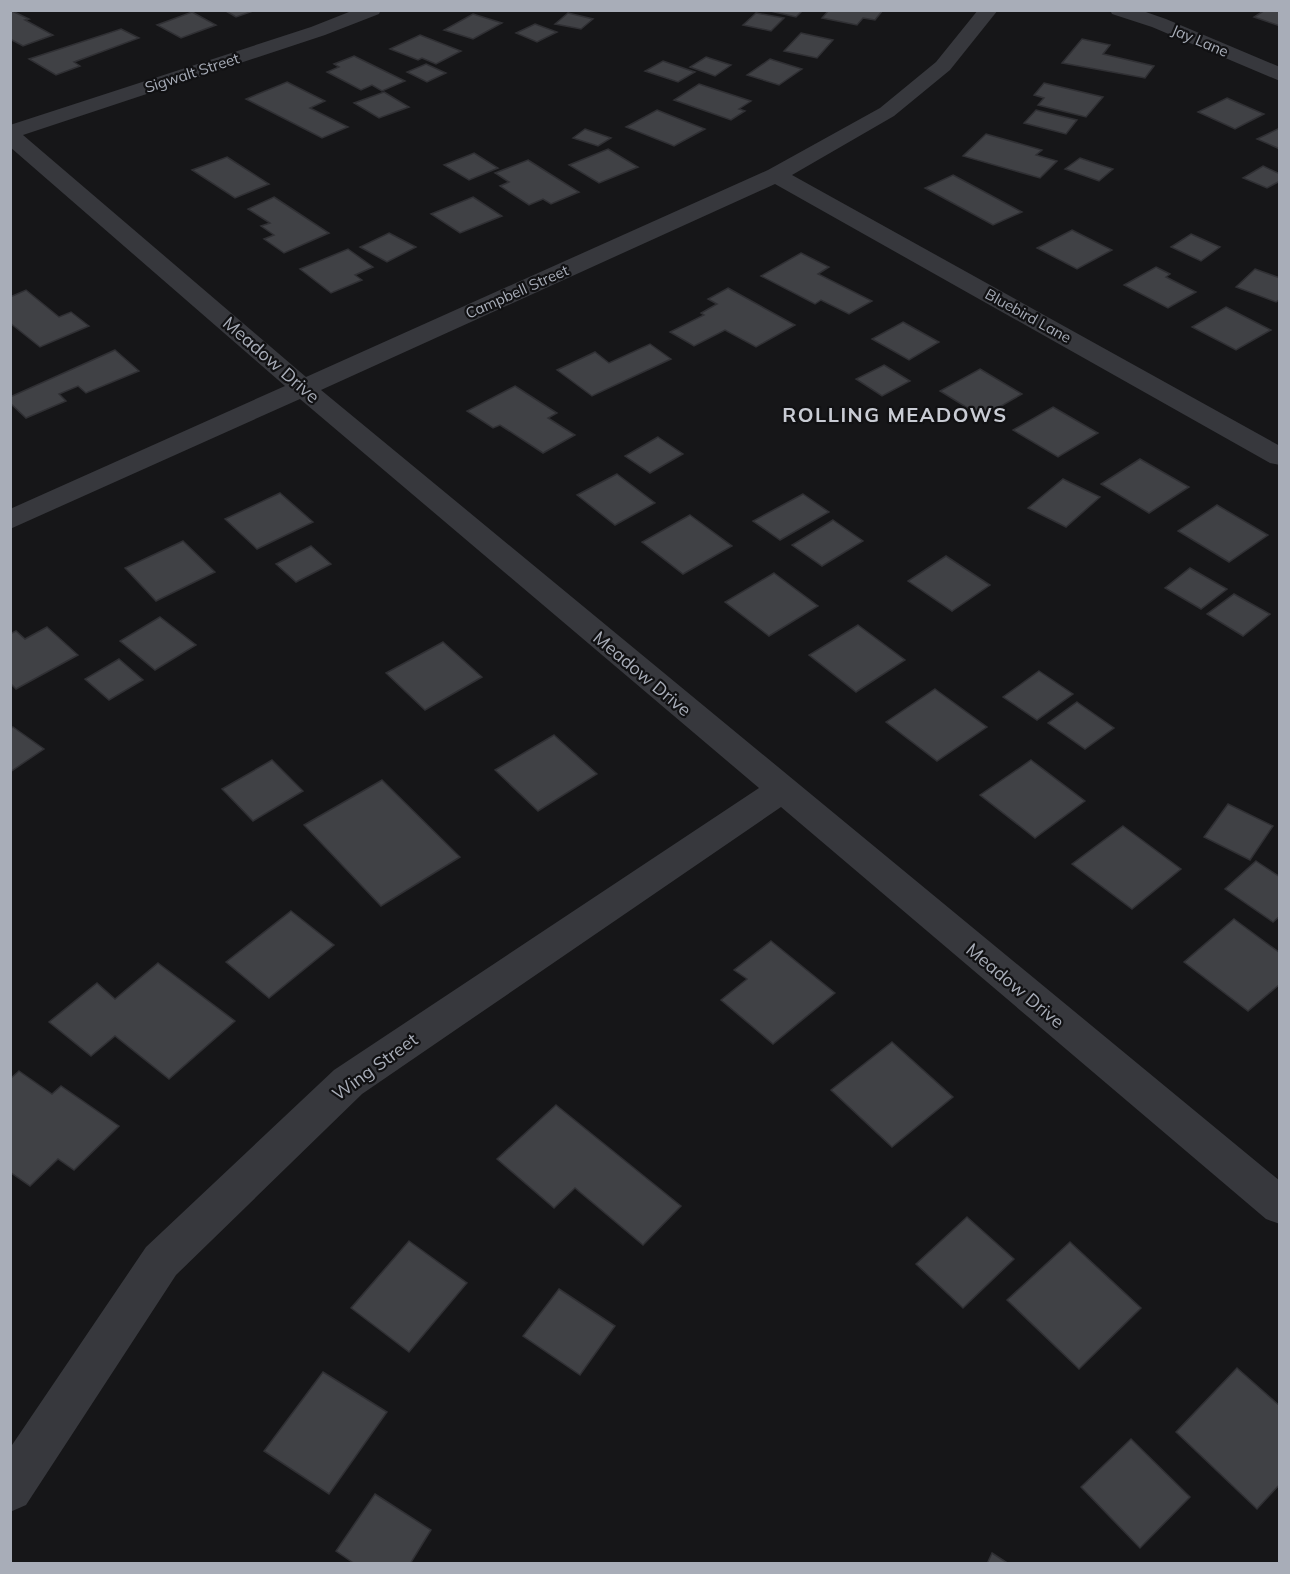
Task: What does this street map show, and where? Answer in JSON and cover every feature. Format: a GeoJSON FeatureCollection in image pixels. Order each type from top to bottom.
{"type":"FeatureCollection","features":[{"type":"Feature","properties":{"kind":"street","name":"Sigwalt Street"},"geometry":{"type":"LineString","coordinates":[[10,134],[318,31],[372,10]]}},
{"type":"Feature","properties":{"kind":"street","name":"Campbell Street"},"geometry":{"type":"LineString","coordinates":[[10,520],[776,176],[886,112],[943,66],[989,10]]}},
{"type":"Feature","properties":{"kind":"street","name":"Jay Lane"},"geometry":{"type":"LineString","coordinates":[[1119,10],[1159,23],[1280,75]]}},
{"type":"Feature","properties":{"kind":"street","name":"Meadow Drive"},"geometry":{"type":"LineString","coordinates":[[10,134],[303,388],[1280,1206]]}},
{"type":"Feature","properties":{"kind":"street","name":"Bluebird Lane"},"geometry":{"type":"LineString","coordinates":[[776,176],[1280,457]]}},
{"type":"Feature","properties":{"kind":"street","name":"Wing Street"},"geometry":{"type":"LineString","coordinates":[[10,1489],[162,1261],[348,1082],[781,790]]}},
{"type":"Feature","properties":{"kind":"building"},"geometry":{"type":"Polygon","coordinates":[[[10,10],[53,35],[23,46],[10,39],[10,10]]]}},
{"type":"Feature","properties":{"kind":"building"},"geometry":{"type":"Polygon","coordinates":[[[224,10],[256,10],[236,17],[224,10]]]}},
{"type":"Feature","properties":{"kind":"building"},"geometry":{"type":"Polygon","coordinates":[[[766,10],[803,10],[796,17],[766,10]]]}},
{"type":"Feature","properties":{"kind":"building"},"geometry":{"type":"Polygon","coordinates":[[[829,10],[883,10],[875,20],[863,18],[857,25],[822,18],[829,10]]]}},
{"type":"Feature","properties":{"kind":"building"},"geometry":{"type":"Polygon","coordinates":[[[1265,10],[1280,10],[1280,26],[1254,17],[1265,10]]]}},
{"type":"Feature","properties":{"kind":"building"},"geometry":{"type":"Polygon","coordinates":[[[192,12],[216,25],[181,38],[157,25],[192,12]]]}},
{"type":"Feature","properties":{"kind":"building"},"geometry":{"type":"Polygon","coordinates":[[[568,13],[593,19],[581,29],[555,24],[568,13]]]}},
{"type":"Feature","properties":{"kind":"building"},"geometry":{"type":"Polygon","coordinates":[[[756,13],[784,18],[771,31],[743,25],[756,13]]]}},
{"type":"Feature","properties":{"kind":"building"},"geometry":{"type":"Polygon","coordinates":[[[473,14],[502,23],[473,39],[444,30],[473,14]]]}},
{"type":"Feature","properties":{"kind":"building"},"geometry":{"type":"Polygon","coordinates":[[[535,24],[557,32],[537,42],[516,33],[535,24]]]}},
{"type":"Feature","properties":{"kind":"building"},"geometry":{"type":"Polygon","coordinates":[[[121,29],[139,38],[74,62],[80,66],[56,75],[29,59],[121,29]]]}},
{"type":"Feature","properties":{"kind":"building"},"geometry":{"type":"Polygon","coordinates":[[[801,33],[833,40],[817,58],[784,51],[801,33]]]}},
{"type":"Feature","properties":{"kind":"building"},"geometry":{"type":"Polygon","coordinates":[[[420,35],[461,51],[436,64],[390,49],[420,35]]]}},
{"type":"Feature","properties":{"kind":"building"},"geometry":{"type":"Polygon","coordinates":[[[1082,39],[1110,45],[1103,54],[1154,66],[1145,78],[1062,63],[1082,39]]]}},
{"type":"Feature","properties":{"kind":"building"},"geometry":{"type":"Polygon","coordinates":[[[354,56],[405,81],[382,91],[372,85],[361,90],[327,72],[339,67],[334,64],[354,56]]]}},
{"type":"Feature","properties":{"kind":"building"},"geometry":{"type":"Polygon","coordinates":[[[706,57],[731,65],[715,76],[690,67],[706,57]]]}},
{"type":"Feature","properties":{"kind":"building"},"geometry":{"type":"Polygon","coordinates":[[[770,59],[802,69],[779,85],[747,75],[770,59]]]}},
{"type":"Feature","properties":{"kind":"building"},"geometry":{"type":"Polygon","coordinates":[[[663,61],[695,72],[678,82],[645,71],[663,61]]]}},
{"type":"Feature","properties":{"kind":"building"},"geometry":{"type":"Polygon","coordinates":[[[426,64],[446,73],[427,82],[407,72],[426,64]]]}},
{"type":"Feature","properties":{"kind":"building"},"geometry":{"type":"Polygon","coordinates":[[[287,82],[325,101],[310,108],[348,127],[322,138],[246,99],[287,82]]]}},
{"type":"Feature","properties":{"kind":"building"},"geometry":{"type":"Polygon","coordinates":[[[1044,83],[1103,97],[1086,117],[1038,105],[1044,98],[1034,95],[1044,83]]]}},
{"type":"Feature","properties":{"kind":"building"},"geometry":{"type":"Polygon","coordinates":[[[699,84],[751,101],[739,109],[745,111],[731,120],[674,100],[699,84]]]}},
{"type":"Feature","properties":{"kind":"building"},"geometry":{"type":"Polygon","coordinates":[[[384,92],[409,107],[379,118],[354,103],[384,92]]]}},
{"type":"Feature","properties":{"kind":"building"},"geometry":{"type":"Polygon","coordinates":[[[1227,98],[1264,114],[1235,129],[1198,112],[1227,98]]]}},
{"type":"Feature","properties":{"kind":"building"},"geometry":{"type":"Polygon","coordinates":[[[657,110],[705,129],[674,146],[626,127],[657,110]]]}},
{"type":"Feature","properties":{"kind":"building"},"geometry":{"type":"Polygon","coordinates":[[[1036,110],[1077,120],[1066,134],[1024,123],[1036,110]]]}},
{"type":"Feature","properties":{"kind":"building"},"geometry":{"type":"Polygon","coordinates":[[[1280,128],[1280,149],[1257,139],[1280,128]]]}},
{"type":"Feature","properties":{"kind":"building"},"geometry":{"type":"Polygon","coordinates":[[[585,129],[611,138],[598,146],[573,138],[585,129]]]}},
{"type":"Feature","properties":{"kind":"building"},"geometry":{"type":"Polygon","coordinates":[[[986,134],[1042,150],[1036,155],[1057,161],[1040,178],[963,156],[986,134]]]}},
{"type":"Feature","properties":{"kind":"building"},"geometry":{"type":"Polygon","coordinates":[[[608,149],[638,167],[599,183],[569,165],[608,149]]]}},
{"type":"Feature","properties":{"kind":"building"},"geometry":{"type":"Polygon","coordinates":[[[474,153],[498,168],[469,180],[444,165],[474,153]]]}},
{"type":"Feature","properties":{"kind":"building"},"geometry":{"type":"Polygon","coordinates":[[[227,157],[269,184],[235,198],[192,170],[227,157]]]}},
{"type":"Feature","properties":{"kind":"building"},"geometry":{"type":"Polygon","coordinates":[[[1080,158],[1113,169],[1099,181],[1065,169],[1080,158]]]}},
{"type":"Feature","properties":{"kind":"building"},"geometry":{"type":"Polygon","coordinates":[[[528,160],[579,192],[551,204],[543,199],[529,205],[500,186],[509,182],[495,173],[528,160]]]}},
{"type":"Feature","properties":{"kind":"building"},"geometry":{"type":"Polygon","coordinates":[[[1263,166],[1280,174],[1280,181],[1267,188],[1243,178],[1263,166]]]}},
{"type":"Feature","properties":{"kind":"building"},"geometry":{"type":"Polygon","coordinates":[[[953,175],[1022,212],[993,225],[925,188],[953,175]]]}},
{"type":"Feature","properties":{"kind":"building"},"geometry":{"type":"Polygon","coordinates":[[[274,197],[329,233],[284,253],[264,239],[274,235],[261,226],[270,223],[248,209],[274,197]]]}},
{"type":"Feature","properties":{"kind":"building"},"geometry":{"type":"Polygon","coordinates":[[[473,197],[502,216],[460,233],[431,214],[473,197]]]}},
{"type":"Feature","properties":{"kind":"building"},"geometry":{"type":"Polygon","coordinates":[[[1072,230],[1112,250],[1077,269],[1037,248],[1072,230]]]}},
{"type":"Feature","properties":{"kind":"building"},"geometry":{"type":"Polygon","coordinates":[[[389,233],[416,247],[387,262],[360,247],[389,233]]]}},
{"type":"Feature","properties":{"kind":"building"},"geometry":{"type":"Polygon","coordinates":[[[1191,234],[1220,247],[1201,261],[1171,247],[1191,234]]]}},
{"type":"Feature","properties":{"kind":"building"},"geometry":{"type":"Polygon","coordinates":[[[348,249],[373,267],[355,275],[362,280],[331,293],[300,269],[348,249]]]}},
{"type":"Feature","properties":{"kind":"building"},"geometry":{"type":"Polygon","coordinates":[[[801,253],[829,267],[818,274],[872,301],[849,314],[821,300],[815,304],[761,276],[801,253]]]}},
{"type":"Feature","properties":{"kind":"building"},"geometry":{"type":"Polygon","coordinates":[[[1156,267],[1170,274],[1166,277],[1196,292],[1168,308],[1124,285],[1156,267]]]}},
{"type":"Feature","properties":{"kind":"building"},"geometry":{"type":"Polygon","coordinates":[[[1255,269],[1280,278],[1280,299],[1276,302],[1236,287],[1255,269]]]}},
{"type":"Feature","properties":{"kind":"building"},"geometry":{"type":"Polygon","coordinates":[[[728,288],[795,325],[756,347],[725,330],[694,346],[670,332],[704,315],[701,313],[717,304],[708,299],[728,288]]]}},
{"type":"Feature","properties":{"kind":"building"},"geometry":{"type":"Polygon","coordinates":[[[26,290],[59,317],[71,312],[89,326],[40,347],[10,323],[10,297],[26,290]]]}},
{"type":"Feature","properties":{"kind":"building"},"geometry":{"type":"Polygon","coordinates":[[[1226,307],[1271,330],[1236,350],[1192,327],[1226,307]]]}},
{"type":"Feature","properties":{"kind":"building"},"geometry":{"type":"Polygon","coordinates":[[[903,322],[939,342],[909,360],[872,339],[903,322]]]}},
{"type":"Feature","properties":{"kind":"building"},"geometry":{"type":"Polygon","coordinates":[[[650,344],[671,359],[592,396],[557,370],[595,352],[609,363],[650,344]]]}},
{"type":"Feature","properties":{"kind":"building"},"geometry":{"type":"Polygon","coordinates":[[[115,350],[139,371],[86,393],[78,386],[59,394],[66,401],[26,418],[10,403],[10,397],[115,350]]]}},
{"type":"Feature","properties":{"kind":"building"},"geometry":{"type":"Polygon","coordinates":[[[884,365],[910,381],[882,396],[856,379],[884,365]]]}},
{"type":"Feature","properties":{"kind":"building"},"geometry":{"type":"Polygon","coordinates":[[[980,369],[1022,394],[982,417],[940,391],[980,369]]]}},
{"type":"Feature","properties":{"kind":"building"},"geometry":{"type":"Polygon","coordinates":[[[515,386],[557,413],[548,418],[575,435],[543,453],[500,425],[493,428],[467,411],[515,386]]]}},
{"type":"Feature","properties":{"kind":"building"},"geometry":{"type":"Polygon","coordinates":[[[1053,407],[1098,433],[1058,457],[1013,430],[1053,407]]]}},
{"type":"Feature","properties":{"kind":"building"},"geometry":{"type":"Polygon","coordinates":[[[658,437],[683,454],[650,473],[625,456],[658,437]]]}},
{"type":"Feature","properties":{"kind":"building"},"geometry":{"type":"Polygon","coordinates":[[[1140,459],[1189,487],[1149,513],[1101,484],[1140,459]]]}},
{"type":"Feature","properties":{"kind":"building"},"geometry":{"type":"Polygon","coordinates":[[[617,474],[655,503],[615,525],[577,495],[617,474]]]}},
{"type":"Feature","properties":{"kind":"building"},"geometry":{"type":"Polygon","coordinates":[[[1063,479],[1100,497],[1066,527],[1028,508],[1063,479]]]}},
{"type":"Feature","properties":{"kind":"building"},"geometry":{"type":"Polygon","coordinates":[[[280,493],[313,522],[257,549],[225,519],[280,493]]]}},
{"type":"Feature","properties":{"kind":"building"},"geometry":{"type":"Polygon","coordinates":[[[803,494],[829,512],[780,540],[753,521],[803,494]]]}},
{"type":"Feature","properties":{"kind":"building"},"geometry":{"type":"Polygon","coordinates":[[[1217,505],[1268,535],[1229,562],[1178,531],[1217,505]]]}},
{"type":"Feature","properties":{"kind":"building"},"geometry":{"type":"Polygon","coordinates":[[[690,515],[732,546],[683,574],[642,542],[690,515]]]}},
{"type":"Feature","properties":{"kind":"building"},"geometry":{"type":"Polygon","coordinates":[[[833,520],[863,541],[822,566],[792,545],[833,520]]]}},
{"type":"Feature","properties":{"kind":"building"},"geometry":{"type":"Polygon","coordinates":[[[183,541],[215,572],[156,601],[125,568],[183,541]]]}},
{"type":"Feature","properties":{"kind":"building"},"geometry":{"type":"Polygon","coordinates":[[[311,546],[331,564],[296,582],[276,564],[311,546]]]}},
{"type":"Feature","properties":{"kind":"building"},"geometry":{"type":"Polygon","coordinates":[[[946,556],[990,585],[952,611],[908,581],[946,556]]]}},
{"type":"Feature","properties":{"kind":"building"},"geometry":{"type":"Polygon","coordinates":[[[1190,568],[1227,589],[1201,609],[1165,588],[1190,568]]]}},
{"type":"Feature","properties":{"kind":"building"},"geometry":{"type":"Polygon","coordinates":[[[774,573],[818,606],[769,636],[725,602],[774,573]]]}},
{"type":"Feature","properties":{"kind":"building"},"geometry":{"type":"Polygon","coordinates":[[[1234,594],[1270,614],[1243,636],[1207,614],[1234,594]]]}},
{"type":"Feature","properties":{"kind":"building"},"geometry":{"type":"Polygon","coordinates":[[[160,617],[196,645],[155,670],[120,641],[160,617]]]}},
{"type":"Feature","properties":{"kind":"building"},"geometry":{"type":"Polygon","coordinates":[[[858,625],[905,660],[856,692],[809,655],[858,625]]]}},
{"type":"Feature","properties":{"kind":"building"},"geometry":{"type":"Polygon","coordinates":[[[47,627],[78,655],[16,689],[10,683],[10,634],[16,631],[25,639],[47,627]]]}},
{"type":"Feature","properties":{"kind":"building"},"geometry":{"type":"Polygon","coordinates":[[[443,642],[482,677],[425,710],[386,673],[443,642]]]}},
{"type":"Feature","properties":{"kind":"building"},"geometry":{"type":"Polygon","coordinates":[[[119,659],[143,680],[109,700],[85,679],[119,659]]]}},
{"type":"Feature","properties":{"kind":"building"},"geometry":{"type":"Polygon","coordinates":[[[1039,671],[1073,694],[1037,720],[1003,697],[1039,671]]]}},
{"type":"Feature","properties":{"kind":"building"},"geometry":{"type":"Polygon","coordinates":[[[935,689],[987,727],[937,761],[886,722],[935,689]]]}},
{"type":"Feature","properties":{"kind":"building"},"geometry":{"type":"Polygon","coordinates":[[[1077,702],[1114,728],[1085,749],[1048,723],[1077,702]]]}},
{"type":"Feature","properties":{"kind":"building"},"geometry":{"type":"Polygon","coordinates":[[[13,727],[44,749],[10,772],[10,729],[13,727]]]}},
{"type":"Feature","properties":{"kind":"building"},"geometry":{"type":"Polygon","coordinates":[[[554,735],[597,774],[538,811],[495,770],[554,735]]]}},
{"type":"Feature","properties":{"kind":"building"},"geometry":{"type":"Polygon","coordinates":[[[272,760],[303,791],[253,821],[222,789],[272,760]]]}},
{"type":"Feature","properties":{"kind":"building"},"geometry":{"type":"Polygon","coordinates":[[[1031,760],[1085,801],[1035,838],[980,795],[1031,760]]]}},
{"type":"Feature","properties":{"kind":"building"},"geometry":{"type":"Polygon","coordinates":[[[382,780],[460,857],[381,906],[304,825],[382,780]]]}},
{"type":"Feature","properties":{"kind":"building"},"geometry":{"type":"Polygon","coordinates":[[[1228,804],[1273,826],[1250,860],[1204,837],[1228,804]]]}},
{"type":"Feature","properties":{"kind":"building"},"geometry":{"type":"Polygon","coordinates":[[[1123,826],[1181,869],[1132,909],[1072,864],[1123,826]]]}},
{"type":"Feature","properties":{"kind":"building"},"geometry":{"type":"Polygon","coordinates":[[[1256,861],[1280,877],[1280,916],[1273,922],[1225,889],[1256,861]]]}},
{"type":"Feature","properties":{"kind":"building"},"geometry":{"type":"Polygon","coordinates":[[[291,911],[334,945],[269,998],[226,962],[291,911]]]}},
{"type":"Feature","properties":{"kind":"building"},"geometry":{"type":"Polygon","coordinates":[[[1234,919],[1280,953],[1280,984],[1248,1011],[1184,962],[1234,919]]]}},
{"type":"Feature","properties":{"kind":"building"},"geometry":{"type":"Polygon","coordinates":[[[771,941],[835,993],[773,1044],[721,1000],[747,979],[734,970],[771,941]]]}},
{"type":"Feature","properties":{"kind":"building"},"geometry":{"type":"Polygon","coordinates":[[[158,963],[235,1021],[169,1079],[115,1036],[91,1056],[49,1022],[97,983],[115,999],[158,963]]]}},
{"type":"Feature","properties":{"kind":"building"},"geometry":{"type":"Polygon","coordinates":[[[892,1042],[953,1097],[892,1147],[831,1090],[892,1042]]]}},
{"type":"Feature","properties":{"kind":"building"},"geometry":{"type":"Polygon","coordinates":[[[19,1071],[52,1094],[61,1086],[119,1126],[74,1170],[58,1159],[30,1186],[10,1172],[10,1079],[19,1071]]]}},
{"type":"Feature","properties":{"kind":"building"},"geometry":{"type":"Polygon","coordinates":[[[556,1105],[681,1206],[643,1245],[575,1188],[554,1208],[497,1159],[556,1105]]]}},
{"type":"Feature","properties":{"kind":"building"},"geometry":{"type":"Polygon","coordinates":[[[967,1217],[1014,1259],[963,1308],[916,1264],[967,1217]]]}},
{"type":"Feature","properties":{"kind":"building"},"geometry":{"type":"Polygon","coordinates":[[[409,1241],[467,1283],[409,1352],[351,1308],[409,1241]]]}},
{"type":"Feature","properties":{"kind":"building"},"geometry":{"type":"Polygon","coordinates":[[[1070,1242],[1141,1308],[1079,1369],[1007,1300],[1070,1242]]]}},
{"type":"Feature","properties":{"kind":"building"},"geometry":{"type":"Polygon","coordinates":[[[559,1289],[615,1326],[580,1375],[523,1336],[559,1289]]]}},
{"type":"Feature","properties":{"kind":"building"},"geometry":{"type":"Polygon","coordinates":[[[1237,1368],[1280,1406],[1280,1484],[1257,1509],[1176,1432],[1237,1368]]]}},
{"type":"Feature","properties":{"kind":"building"},"geometry":{"type":"Polygon","coordinates":[[[323,1372],[387,1412],[329,1494],[264,1451],[323,1372]]]}},
{"type":"Feature","properties":{"kind":"building"},"geometry":{"type":"Polygon","coordinates":[[[1131,1439],[1190,1497],[1140,1548],[1081,1487],[1131,1439]]]}},
{"type":"Feature","properties":{"kind":"building"},"geometry":{"type":"Polygon","coordinates":[[[375,1494],[431,1530],[410,1564],[355,1564],[336,1551],[375,1494]]]}},
{"type":"Feature","properties":{"kind":"building"},"geometry":{"type":"Polygon","coordinates":[[[992,1553],[1009,1564],[987,1564],[992,1553]]]}},
{"type":"Feature","properties":{"kind":"district","name":"ROLLING MEADOWS"},"geometry":{"type":"Point","coordinates":[895,415]}}]}
